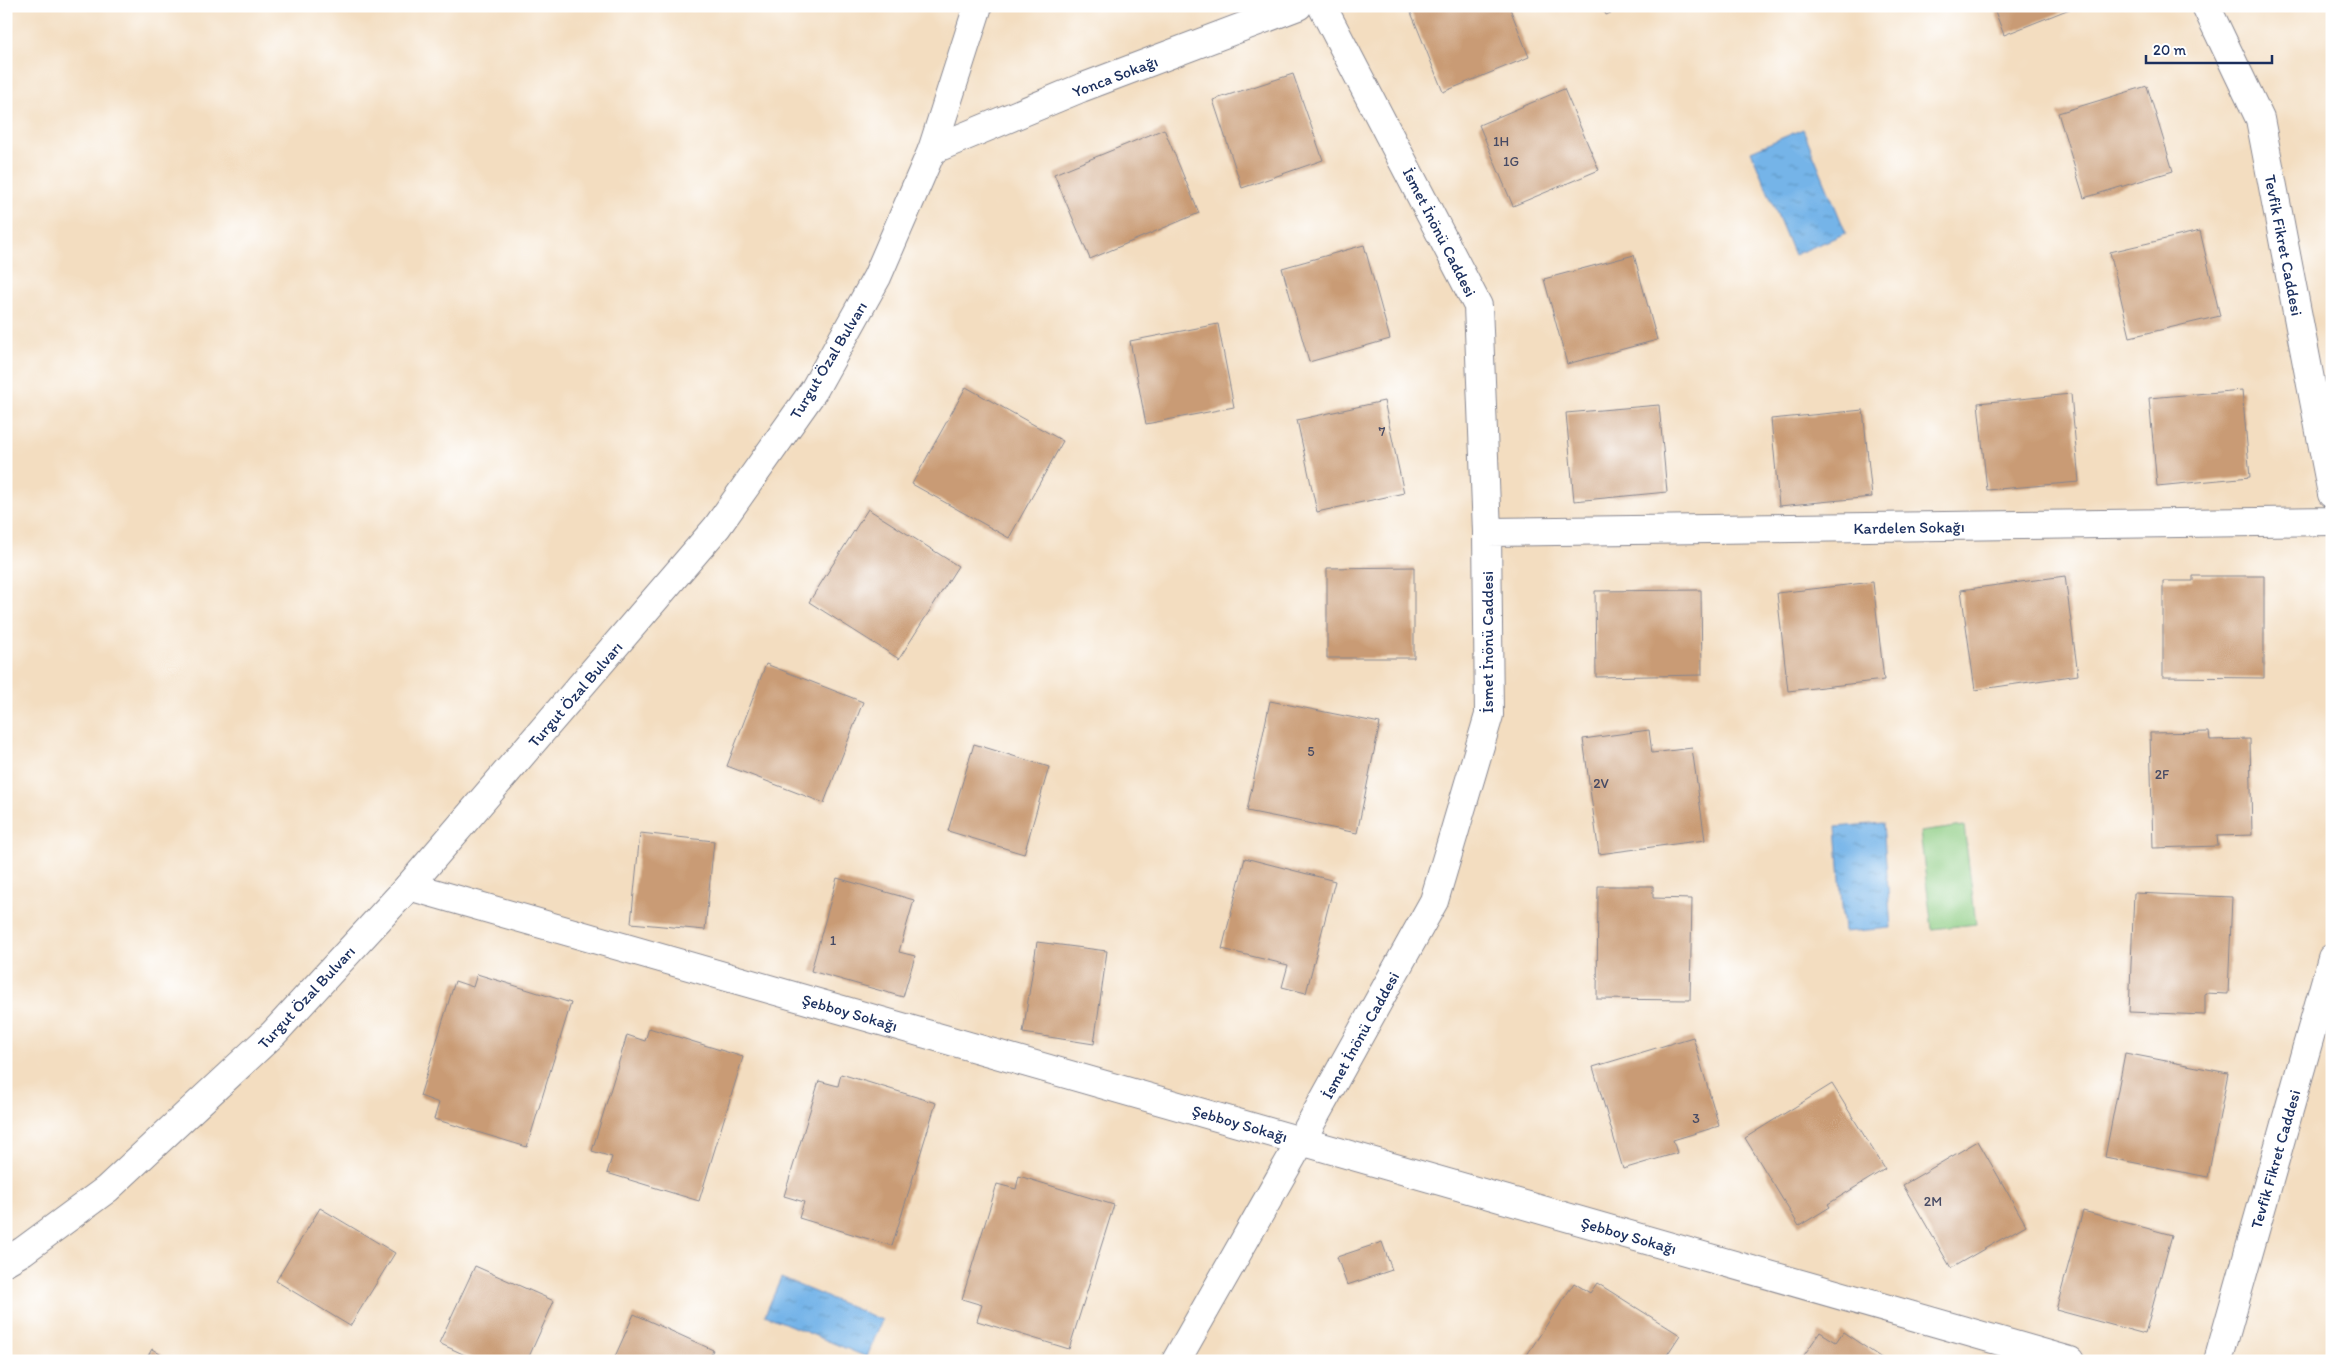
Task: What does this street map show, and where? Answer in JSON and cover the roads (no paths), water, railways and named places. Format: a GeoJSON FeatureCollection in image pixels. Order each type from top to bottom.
{"type":"FeatureCollection","features":[{"type":"Feature","properties":{"kind":"street","name":"Turgut Özal Bulvarı"},"geometry":{"type":"LineString","coordinates":[[6,1261],[23,1251],[107,1189],[274,1033],[409,886],[717,527],[814,390],[877,277],[932,150],[978,6]]}},
{"type":"Feature","properties":{"kind":"street","name":"Yonca Sokağı"},"geometry":{"type":"LineString","coordinates":[[932,150],[1081,88],[1298,6]]}},
{"type":"Feature","properties":{"kind":"street","name":"İsmet İnönü Caddesi"},"geometry":{"type":"LineString","coordinates":[[1176,1361],[1434,901],[1489,715],[1487,532],[1478,306],[1322,6]]}},
{"type":"Feature","properties":{"kind":"street","name":"Tevfik Fikret Caddesi"},"geometry":{"type":"LineString","coordinates":[[2206,6],[2260,119],[2332,494]]}},
{"type":"Feature","properties":{"kind":"street","name":"Kardelen Sokağı"},"geometry":{"type":"LineString","coordinates":[[1487,532],[2332,521]]}},
{"type":"Feature","properties":{"kind":"street","name":"Şebboy Sokağı"},"geometry":{"type":"LineString","coordinates":[[409,886],[2070,1361]]}},
{"type":"Feature","properties":{"kind":"street","name":"Tevfik Fikret Caddesi"},"geometry":{"type":"LineString","coordinates":[[2218,1361],[2332,958]]}},
{"type":"Feature","properties":{"kind":"water"},"geometry":{"type":"Polygon","coordinates":[[[1803,129],[1846,233],[1794,255],[1751,151],[1803,129]]]}},
{"type":"Feature","properties":{"kind":"water"},"geometry":{"type":"Polygon","coordinates":[[[1883,823],[1891,928],[1844,932],[1836,827],[1883,823]]]}},
{"type":"Feature","properties":{"kind":"water"},"geometry":{"type":"Polygon","coordinates":[[[781,1278],[882,1320],[867,1357],[765,1315],[781,1278]]]}}]}
